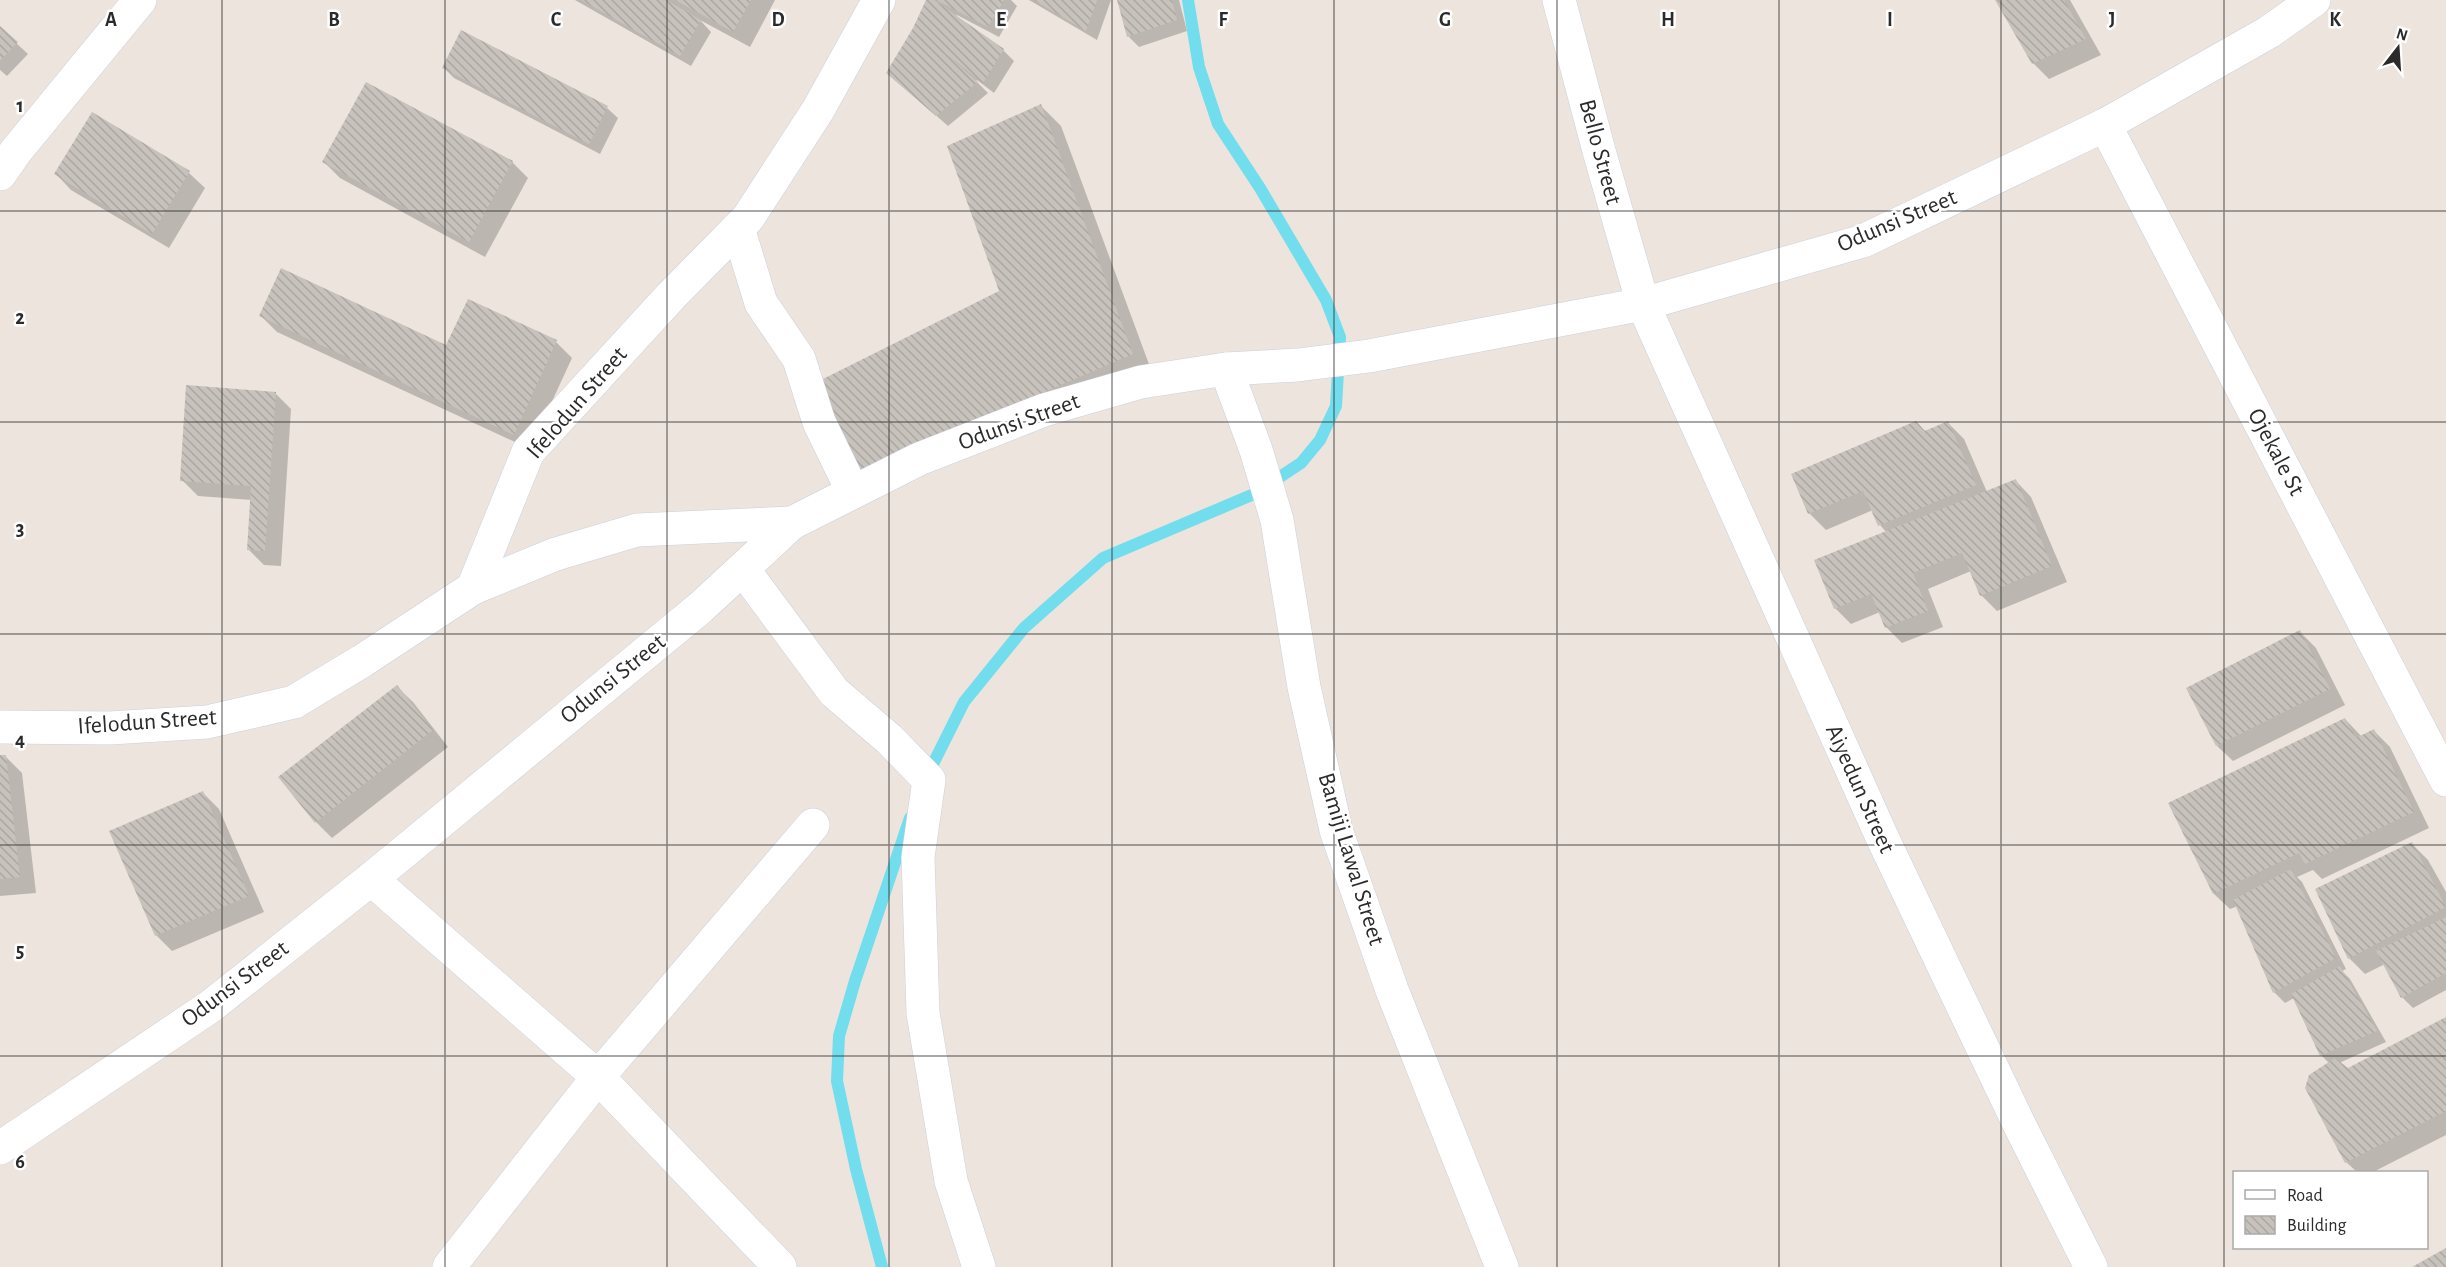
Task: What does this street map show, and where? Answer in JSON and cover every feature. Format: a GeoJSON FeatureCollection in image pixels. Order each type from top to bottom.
{"type":"FeatureCollection","features":[{"type":"Feature","properties":{"kind":"street"},"geometry":{"type":"LineString","coordinates":[[0,174],[140,0]]}},
{"type":"Feature","properties":{"kind":"street","name":"Ifelodun Street"},"geometry":{"type":"LineString","coordinates":[[0,727],[110,728],[207,722],[294,702],[362,661],[473,588],[528,452],[671,296],[748,218],[818,110],[879,0]]}},
{"type":"Feature","properties":{"kind":"street","name":"Bello Street"},"geometry":{"type":"LineString","coordinates":[[1560,0],[1599,152],[1643,304]]}},
{"type":"Feature","properties":{"kind":"street","name":"Odunsi Street"},"geometry":{"type":"LineString","coordinates":[[0,1148],[211,1006],[371,879],[700,608],[792,523],[853,492],[920,459],[1044,410],[1140,382],[1226,369],[1298,365],[1369,356],[1643,304],[1863,241],[2105,125],[2269,32],[2314,0]]}},
{"type":"Feature","properties":{"kind":"street","name":"Ojekale St"},"geometry":{"type":"LineString","coordinates":[[2105,125],[2446,780]]}},
{"type":"Feature","properties":{"kind":"street"},"geometry":{"type":"LineString","coordinates":[[738,228],[761,303],[799,359],[819,423],[853,492]]}},
{"type":"Feature","properties":{"kind":"street","name":"Aiyedun Street"},"geometry":{"type":"LineString","coordinates":[[1643,304],[1882,837],[2019,1124],[2091,1267]]}},
{"type":"Feature","properties":{"kind":"street","name":"Bamiji Lawal Street"},"geometry":{"type":"LineString","coordinates":[[1226,369],[1256,450],[1277,520],[1304,687],[1336,830],[1392,990],[1502,1267]]}},
{"type":"Feature","properties":{"kind":"street"},"geometry":{"type":"LineString","coordinates":[[473,588],[556,554],[637,530],[792,523]]}},
{"type":"Feature","properties":{"kind":"street"},"geometry":{"type":"LineString","coordinates":[[743,569],[834,692],[889,739],[929,780],[918,857],[923,1013],[951,1181],[979,1267]]}},
{"type":"Feature","properties":{"kind":"street"},"geometry":{"type":"LineString","coordinates":[[449,1267],[598,1077],[813,825]]}},
{"type":"Feature","properties":{"kind":"street"},"geometry":{"type":"LineString","coordinates":[[371,879],[598,1077],[780,1267]]}},
{"type":"Feature","properties":{"kind":"building"},"geometry":{"type":"Polygon","coordinates":[[[581,0],[666,0],[701,20],[680,56],[581,0]]]}},
{"type":"Feature","properties":{"kind":"building"},"geometry":{"type":"Polygon","coordinates":[[[675,0],[751,0],[733,32],[675,0]]]}},
{"type":"Feature","properties":{"kind":"building"},"geometry":{"type":"Polygon","coordinates":[[[926,0],[934,0],[1004,49],[983,83],[941,50],[978,82],[936,116],[886,73],[913,28],[926,0]]]}},
{"type":"Feature","properties":{"kind":"building"},"geometry":{"type":"Polygon","coordinates":[[[936,0],[1004,0],[988,27],[936,0]]]}},
{"type":"Feature","properties":{"kind":"building"},"geometry":{"type":"Polygon","coordinates":[[[1034,0],[1097,0],[1086,31],[1034,0]]]}},
{"type":"Feature","properties":{"kind":"building"},"geometry":{"type":"Polygon","coordinates":[[[1117,0],[1172,0],[1177,20],[1127,37],[1117,0]]]}},
{"type":"Feature","properties":{"kind":"building"},"geometry":{"type":"Polygon","coordinates":[[[1995,0],[2064,0],[2086,39],[2032,64],[1995,0]]]}},
{"type":"Feature","properties":{"kind":"building"},"geometry":{"type":"Polygon","coordinates":[[[0,26],[18,42],[0,61],[0,26]]]}},
{"type":"Feature","properties":{"kind":"building"},"geometry":{"type":"Polygon","coordinates":[[[461,30],[608,106],[589,144],[442,68],[461,30]]]}},
{"type":"Feature","properties":{"kind":"building"},"geometry":{"type":"Polygon","coordinates":[[[366,82],[513,161],[469,242],[322,162],[366,82]]]}},
{"type":"Feature","properties":{"kind":"building"},"geometry":{"type":"Polygon","coordinates":[[[1041,104],[1133,354],[858,472],[819,381],[999,291],[947,146],[1041,104]]]}},
{"type":"Feature","properties":{"kind":"building"},"geometry":{"type":"Polygon","coordinates":[[[92,112],[190,171],[152,234],[54,174],[92,112]]]}},
{"type":"Feature","properties":{"kind":"building"},"geometry":{"type":"Polygon","coordinates":[[[281,268],[446,345],[468,299],[557,340],[514,435],[259,316],[281,268]]]}},
{"type":"Feature","properties":{"kind":"building"},"geometry":{"type":"Polygon","coordinates":[[[186,385],[276,392],[265,551],[247,550],[251,486],[180,481],[186,385]]]}},
{"type":"Feature","properties":{"kind":"building"},"geometry":{"type":"Polygon","coordinates":[[[1916,421],[1925,431],[1948,421],[1976,485],[1878,526],[1863,491],[1808,514],[1791,474],[1916,421]]]}},
{"type":"Feature","properties":{"kind":"building"},"geometry":{"type":"Polygon","coordinates":[[[2016,479],[2052,566],[1980,596],[1962,553],[1913,573],[1928,611],[1885,628],[1871,594],[1834,609],[1814,560],[2016,479]]]}},
{"type":"Feature","properties":{"kind":"building"},"geometry":{"type":"Polygon","coordinates":[[[2300,630],[2330,689],[2216,746],[2186,688],[2300,630]]]}},
{"type":"Feature","properties":{"kind":"building"},"geometry":{"type":"Polygon","coordinates":[[[397,685],[433,730],[315,823],[278,777],[397,685]]]}},
{"type":"Feature","properties":{"kind":"building"},"geometry":{"type":"Polygon","coordinates":[[[2345,718],[2356,738],[2374,729],[2414,812],[2305,864],[2299,853],[2213,894],[2168,803],[2345,718]]]}},
{"type":"Feature","properties":{"kind":"building"},"geometry":{"type":"Polygon","coordinates":[[[0,755],[6,755],[20,877],[0,879],[0,755]]]}},
{"type":"Feature","properties":{"kind":"building"},"geometry":{"type":"Polygon","coordinates":[[[203,791],[249,896],[155,936],[109,831],[203,791]]]}},
{"type":"Feature","properties":{"kind":"building"},"geometry":{"type":"Polygon","coordinates":[[[2412,842],[2446,907],[2348,959],[2315,889],[2412,842]]]}},
{"type":"Feature","properties":{"kind":"building"},"geometry":{"type":"Polygon","coordinates":[[[2291,869],[2336,958],[2273,993],[2233,900],[2291,869]]]}},
{"type":"Feature","properties":{"kind":"building"},"geometry":{"type":"Polygon","coordinates":[[[2446,917],[2446,973],[2401,998],[2376,951],[2446,917]]]}},
{"type":"Feature","properties":{"kind":"building"},"geometry":{"type":"Polygon","coordinates":[[[2340,966],[2377,1031],[2320,1056],[2291,994],[2340,966]]]}},
{"type":"Feature","properties":{"kind":"building"},"geometry":{"type":"Polygon","coordinates":[[[2446,1017],[2446,1111],[2345,1163],[2305,1088],[2309,1075],[2335,1058],[2348,1068],[2446,1017]]]}},
{"type":"Feature","properties":{"kind":"building"},"geometry":{"type":"Polygon","coordinates":[[[2446,1248],[2446,1267],[2412,1267],[2446,1248]]]}},
{"type":"Feature","properties":{"kind":"waterway"},"geometry":{"type":"LineString","coordinates":[[928,774],[964,702],[1024,628],[1103,558],[1254,494],[1301,463],[1320,440],[1336,406],[1340,337],[1326,300],[1260,188],[1218,124],[1199,67],[1188,0]]}},
{"type":"Feature","properties":{"kind":"waterway"},"geometry":{"type":"LineString","coordinates":[[882,1267],[856,1169],[837,1081],[839,1036],[855,981],[910,818]]}}]}
